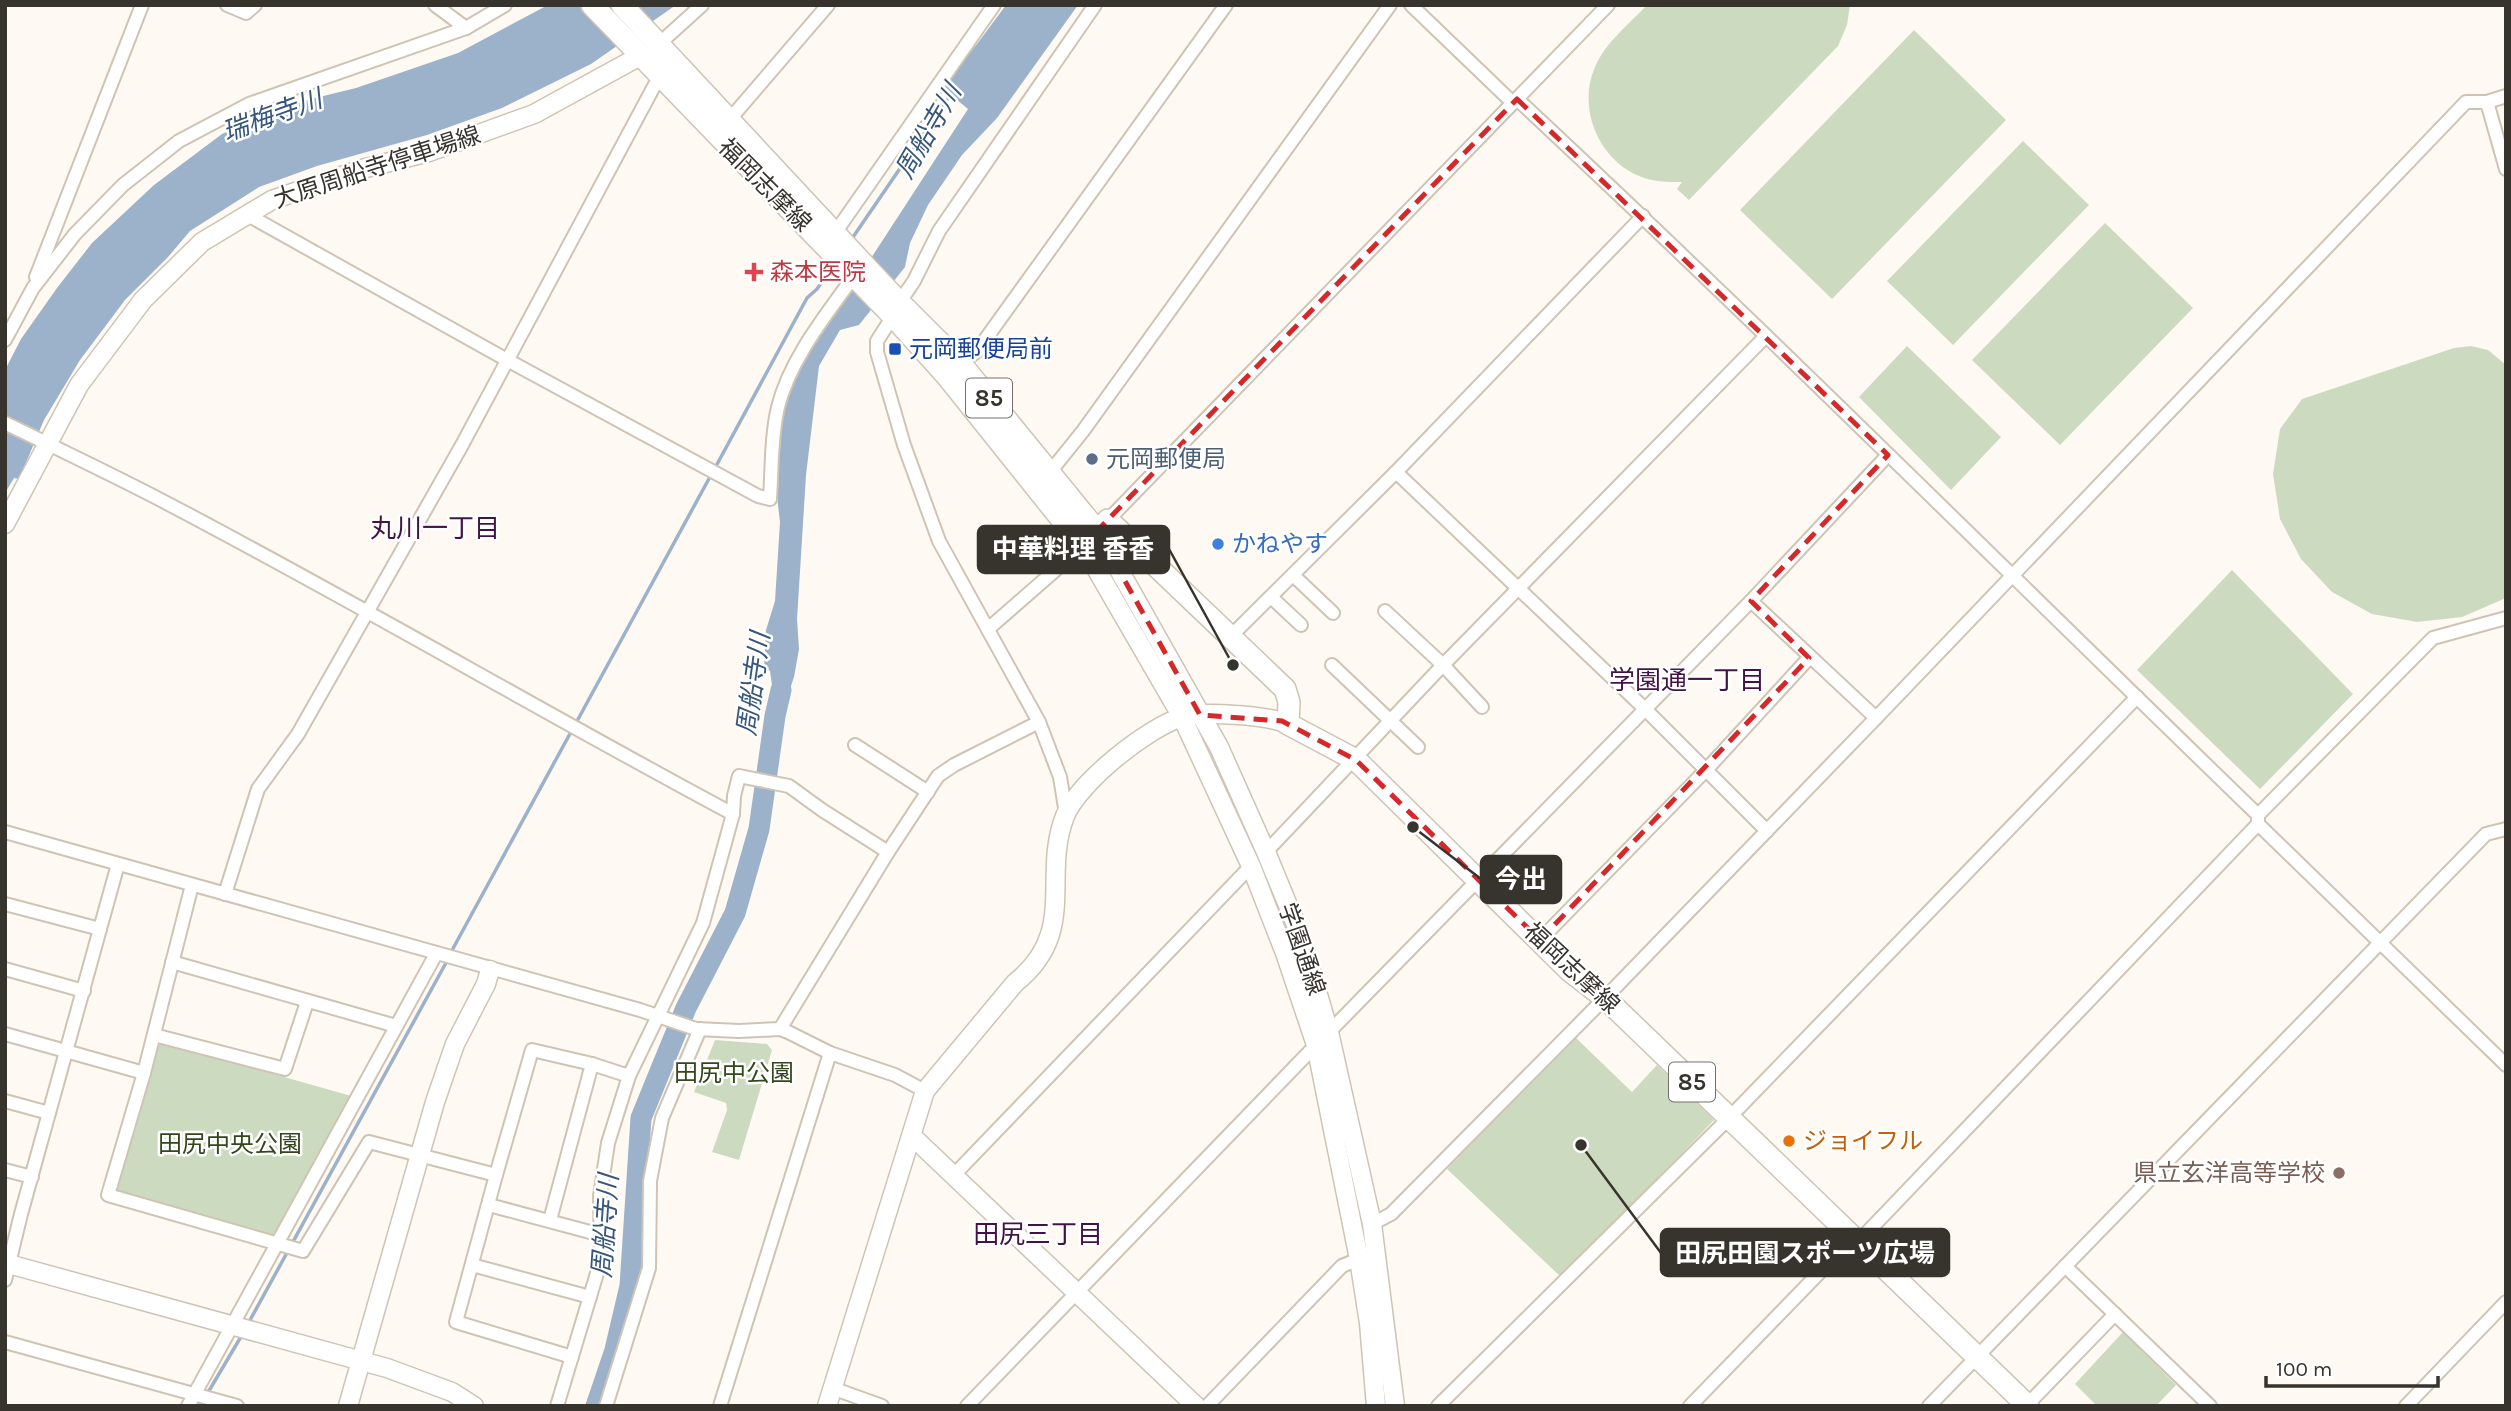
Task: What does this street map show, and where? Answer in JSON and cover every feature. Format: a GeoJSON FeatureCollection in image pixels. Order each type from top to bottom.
{"type":"FeatureCollection","features":[{"type":"Feature","properties":{"kind":"main road","name":"福岡志摩線"},"geometry":{"type":"LineString","coordinates":[[592,5],[708,128],[831,240]]}},
{"type":"Feature","properties":{"kind":"main road","name":"福岡志摩線"},"geometry":{"type":"LineString","coordinates":[[622,5],[730,119],[831,240],[854,276],[896,305],[1096,532],[1231,636],[1285,689],[1289,702],[1288,724],[1356,760],[1570,971],[1605,998],[2027,1406]]}},
{"type":"Feature","properties":{"kind":"main road","name":"85"},"geometry":{"type":"LineString","coordinates":[[831,240],[896,305]]}},
{"type":"Feature","properties":{"kind":"main road","name":"福岡志摩線"},"geometry":{"type":"LineString","coordinates":[[954,370],[1050,472],[1096,532]]}},
{"type":"Feature","properties":{"kind":"street"},"geometry":{"type":"LineString","coordinates":[[33,288],[43,256],[142,5]]}},
{"type":"Feature","properties":{"kind":"street"},"geometry":{"type":"LineString","coordinates":[[227,5],[246,13],[255,5]]}},
{"type":"Feature","properties":{"kind":"street"},"geometry":{"type":"LineString","coordinates":[[435,5],[466,28]]}},
{"type":"Feature","properties":{"kind":"street"},"geometry":{"type":"LineString","coordinates":[[5,340],[33,288],[75,234],[123,185],[179,141],[249,104],[466,28],[505,5]]}},
{"type":"Feature","properties":{"kind":"street"},"geometry":{"type":"LineString","coordinates":[[659,44],[702,5]]}},
{"type":"Feature","properties":{"kind":"street"},"geometry":{"type":"LineString","coordinates":[[708,128],[730,119],[828,5]]}},
{"type":"Feature","properties":{"kind":"street"},"geometry":{"type":"LineString","coordinates":[[831,240],[994,5]]}},
{"type":"Feature","properties":{"kind":"street"},"geometry":{"type":"LineString","coordinates":[[882,1406],[829,1397],[913,1137],[925,1091],[1015,983],[1033,969],[1050,937],[1055,911],[1059,848],[1066,815],[1060,777],[1039,722],[939,541],[904,445],[877,352],[877,341],[896,305],[914,281],[939,230],[1095,5]]}},
{"type":"Feature","properties":{"kind":"street"},"geometry":{"type":"LineString","coordinates":[[954,370],[977,351],[1226,5]]}},
{"type":"Feature","properties":{"kind":"street"},"geometry":{"type":"LineString","coordinates":[[1050,472],[1083,431],[1390,5]]}},
{"type":"Feature","properties":{"kind":"street"},"geometry":{"type":"LineString","coordinates":[[1411,5],[1643,216],[2137,698],[2379,942],[2505,1062]]}},
{"type":"Feature","properties":{"kind":"street"},"geometry":{"type":"LineString","coordinates":[[988,629],[1096,532],[1608,5]]}},
{"type":"Feature","properties":{"kind":"street","name":"大原周船寺停車場線"},"geometry":{"type":"LineString","coordinates":[[5,524],[79,385],[143,300],[202,242],[272,200],[362,169],[429,152],[534,114],[640,56]]}},
{"type":"Feature","properties":{"kind":"street"},"geometry":{"type":"LineString","coordinates":[[225,894],[258,789],[298,734],[509,361],[659,77]]}},
{"type":"Feature","properties":{"kind":"street"},"geometry":{"type":"LineString","coordinates":[[1373,1224],[1391,1214],[1605,998],[2466,102],[2487,102],[2506,96]]}},
{"type":"Feature","properties":{"kind":"street"},"geometry":{"type":"LineString","coordinates":[[2487,102],[2506,169]]}},
{"type":"Feature","properties":{"kind":"street"},"geometry":{"type":"LineString","coordinates":[[246,214],[509,361],[758,496],[770,499],[778,408],[802,355],[854,276]]}},
{"type":"Feature","properties":{"kind":"street"},"geometry":{"type":"LineString","coordinates":[[1231,636],[1396,472],[1643,216]]}},
{"type":"Feature","properties":{"kind":"street"},"geometry":{"type":"LineString","coordinates":[[1266,852],[1356,760],[1443,665],[1765,337]]}},
{"type":"Feature","properties":{"kind":"street"},"geometry":{"type":"LineString","coordinates":[[5,423],[157,498],[733,814]]}},
{"type":"Feature","properties":{"kind":"street"},"geometry":{"type":"LineString","coordinates":[[967,1406],[1322,1038],[1751,601],[1888,455]]}},
{"type":"Feature","properties":{"kind":"street"},"geometry":{"type":"LineString","coordinates":[[1396,472],[1644,708],[1767,831]]}},
{"type":"Feature","properties":{"kind":"street","name":"学園通線"},"geometry":{"type":"LineString","coordinates":[[1096,532],[1191,716],[1285,953],[1322,1038],[1373,1224],[1395,1406]]}},
{"type":"Feature","properties":{"kind":"street"},"geometry":{"type":"LineString","coordinates":[[1293,575],[1333,613]]}},
{"type":"Feature","properties":{"kind":"street"},"geometry":{"type":"LineString","coordinates":[[1271,597],[1301,625]]}},
{"type":"Feature","properties":{"kind":"street"},"geometry":{"type":"LineString","coordinates":[[1751,601],[1876,718]]}},
{"type":"Feature","properties":{"kind":"street"},"geometry":{"type":"LineString","coordinates":[[1385,611],[1443,665],[1482,708]]}},
{"type":"Feature","properties":{"kind":"street"},"geometry":{"type":"LineString","coordinates":[[1690,1406],[1856,1240],[2433,638],[2506,618]]}},
{"type":"Feature","properties":{"kind":"street"},"geometry":{"type":"LineString","coordinates":[[1540,940],[1809,658]]}},
{"type":"Feature","properties":{"kind":"street"},"geometry":{"type":"LineString","coordinates":[[1332,665],[1418,747]]}},
{"type":"Feature","properties":{"kind":"street"},"geometry":{"type":"LineString","coordinates":[[1438,1406],[1730,1118],[2137,698]]}},
{"type":"Feature","properties":{"kind":"street"},"geometry":{"type":"LineString","coordinates":[[1066,815],[1086,787],[1135,741],[1191,716],[1252,716],[1288,724]]}},
{"type":"Feature","properties":{"kind":"street","name":"学園通線"},"geometry":{"type":"LineString","coordinates":[[1191,716],[1219,747],[1301,937],[1322,1038],[1359,1259],[1369,1323],[1376,1406]]}},
{"type":"Feature","properties":{"kind":"street"},"geometry":{"type":"LineString","coordinates":[[780,1029],[888,852],[938,776],[954,765],[1039,722]]}},
{"type":"Feature","properties":{"kind":"street"},"geometry":{"type":"LineString","coordinates":[[855,745],[928,792]]}},
{"type":"Feature","properties":{"kind":"street"},"geometry":{"type":"LineString","coordinates":[[557,1406],[601,1260],[603,1172],[608,1143],[629,1076],[703,923],[733,814],[734,796],[740,776],[789,786],[888,852]]}},
{"type":"Feature","properties":{"kind":"street"},"geometry":{"type":"LineString","coordinates":[[1928,1406],[2486,834],[2506,829]]}},
{"type":"Feature","properties":{"kind":"street"},"geometry":{"type":"LineString","coordinates":[[5,832],[698,1029],[780,1029],[830,1052],[895,1075],[925,1091]]}},
{"type":"Feature","properties":{"kind":"street"},"geometry":{"type":"LineString","coordinates":[[118,864],[7,1269],[232,1326],[418,1378],[452,1392],[474,1406]]}},
{"type":"Feature","properties":{"kind":"street"},"geometry":{"type":"LineString","coordinates":[[953,1176],[1251,866]]}},
{"type":"Feature","properties":{"kind":"street"},"geometry":{"type":"LineString","coordinates":[[192,885],[144,1073],[108,1195],[303,1251],[369,1142],[496,1175]]}},
{"type":"Feature","properties":{"kind":"street"},"geometry":{"type":"LineString","coordinates":[[5,904],[100,929]]}},
{"type":"Feature","properties":{"kind":"street"},"geometry":{"type":"LineString","coordinates":[[192,1400],[436,954]]}},
{"type":"Feature","properties":{"kind":"street"},"geometry":{"type":"LineString","coordinates":[[172,962],[396,1026]]}},
{"type":"Feature","properties":{"kind":"street"},"geometry":{"type":"LineString","coordinates":[[5,969],[84,991]]}},
{"type":"Feature","properties":{"kind":"street"},"geometry":{"type":"LineString","coordinates":[[348,1406],[420,1155],[455,1044],[491,970]]}},
{"type":"Feature","properties":{"kind":"street"},"geometry":{"type":"LineString","coordinates":[[154,1035],[285,1069],[307,1002]]}},
{"type":"Feature","properties":{"kind":"street"},"geometry":{"type":"LineString","coordinates":[[606,1406],[649,1268],[650,1181],[662,1118],[698,1029]]}},
{"type":"Feature","properties":{"kind":"street"},"geometry":{"type":"LineString","coordinates":[[5,1034],[144,1073]]}},
{"type":"Feature","properties":{"kind":"street"},"geometry":{"type":"LineString","coordinates":[[572,1357],[456,1322],[531,1051],[592,1064],[629,1076]]}},
{"type":"Feature","properties":{"kind":"street"},"geometry":{"type":"LineString","coordinates":[[720,1406],[830,1052]]}},
{"type":"Feature","properties":{"kind":"street"},"geometry":{"type":"LineString","coordinates":[[550,1220],[592,1064]]}},
{"type":"Feature","properties":{"kind":"street"},"geometry":{"type":"LineString","coordinates":[[5,1101],[49,1113]]}},
{"type":"Feature","properties":{"kind":"street"},"geometry":{"type":"LineString","coordinates":[[913,1137],[1196,1406]]}},
{"type":"Feature","properties":{"kind":"street"},"geometry":{"type":"LineString","coordinates":[[5,1170],[32,1177]]}},
{"type":"Feature","properties":{"kind":"street"},"geometry":{"type":"LineString","coordinates":[[489,1205],[601,1236]]}},
{"type":"Feature","properties":{"kind":"street"},"geometry":{"type":"LineString","coordinates":[[1207,1406],[1342,1265],[1359,1259]]}},
{"type":"Feature","properties":{"kind":"street"},"geometry":{"type":"LineString","coordinates":[[472,1265],[590,1297]]}},
{"type":"Feature","properties":{"kind":"street"},"geometry":{"type":"LineString","coordinates":[[2065,1266],[2210,1406]]}},
{"type":"Feature","properties":{"kind":"street"},"geometry":{"type":"LineString","coordinates":[[2406,1406],[2506,1302]]}},
{"type":"Feature","properties":{"kind":"street"},"geometry":{"type":"LineString","coordinates":[[2027,1406],[2115,1314]]}},
{"type":"Feature","properties":{"kind":"street"},"geometry":{"type":"LineString","coordinates":[[5,1342],[192,1400],[237,1406]]}},
{"type":"Feature","properties":{"kind":"highlighted area"},"geometry":{"type":"Polygon","coordinates":[[[1517,99],[1888,455],[1751,601],[1809,658],[1540,940],[1356,760],[1282,721],[1200,715],[1097,531],[1517,99]]]}},
{"type":"Feature","properties":{"kind":"green space"},"geometry":{"type":"Polygon","coordinates":[[[1647,5],[1850,5],[1847,25],[1838,46],[1689,200],[1677,189],[1682,182],[1665,182],[1639,176],[1612,157],[1602,145],[1590,115],[1590,82],[1599,58],[1647,5]]]}},
{"type":"Feature","properties":{"kind":"green space"},"geometry":{"type":"Polygon","coordinates":[[[1914,30],[2006,120],[1832,299],[1740,210],[1914,30]]]}},
{"type":"Feature","properties":{"kind":"green space"},"geometry":{"type":"Polygon","coordinates":[[[2023,141],[2089,205],[1953,345],[1887,281],[2023,141]]]}},
{"type":"Feature","properties":{"kind":"green space"},"geometry":{"type":"Polygon","coordinates":[[[2105,223],[2193,308],[2060,445],[1972,360],[2105,223]]]}},
{"type":"Feature","properties":{"kind":"green space"},"geometry":{"type":"Polygon","coordinates":[[[1907,346],[2001,437],[1951,490],[1859,397],[1907,346]]]}},
{"type":"Feature","properties":{"kind":"green space"},"geometry":{"type":"Polygon","coordinates":[[[2471,346],[2488,350],[2506,365],[2506,598],[2462,617],[2417,622],[2372,614],[2332,592],[2301,559],[2280,519],[2273,474],[2280,429],[2302,399],[2454,348],[2471,346]]]}},
{"type":"Feature","properties":{"kind":"green space"},"geometry":{"type":"Polygon","coordinates":[[[2232,570],[2353,694],[2260,789],[2137,670],[2232,570]]]}},
{"type":"Feature","properties":{"kind":"green space"},"geometry":{"type":"Polygon","coordinates":[[[1574,1036],[1632,1092],[1657,1065],[1714,1120],[1562,1278],[1447,1169],[1574,1036]]]}},
{"type":"Feature","properties":{"kind":"green space","name":"田尻中公園"},"geometry":{"type":"Polygon","coordinates":[[[715,1040],[767,1044],[772,1050],[739,1160],[712,1152],[727,1110],[726,1103],[694,1092],[715,1040]]]}},
{"type":"Feature","properties":{"kind":"green space","name":"田尻中央公園"},"geometry":{"type":"Polygon","coordinates":[[[157,1041],[355,1097],[278,1241],[115,1192],[157,1041]]]}},
{"type":"Feature","properties":{"kind":"green space"},"geometry":{"type":"Polygon","coordinates":[[[2123,1332],[2176,1385],[2156,1406],[2097,1406],[2075,1384],[2123,1332]]]}},
{"type":"Feature","properties":{"kind":"water","name":"瑞梅寺川"},"geometry":{"type":"Polygon","coordinates":[[[548,5],[676,5],[591,64],[502,108],[427,135],[317,166],[259,187],[190,231],[125,300],[80,360],[44,420],[19,479],[14,478],[5,493],[5,370],[21,339],[92,243],[154,185],[222,134],[307,100],[356,88],[458,53],[548,5]]]}},
{"type":"Feature","properties":{"kind":"water"},"geometry":{"type":"Polygon","coordinates":[[[1006,5],[1078,5],[997,118],[962,155],[928,205],[910,243],[905,267],[859,325],[840,330],[819,366],[806,475],[797,619],[799,649],[794,677],[781,716],[769,719],[773,692],[770,671],[764,667],[766,630],[775,601],[780,522],[776,488],[784,405],[799,369],[968,109],[940,86],[977,44],[1006,5]]]}},
{"type":"Feature","properties":{"kind":"waterway"},"geometry":{"type":"LineString","coordinates":[[851,240],[953,91]]}},
{"type":"Feature","properties":{"kind":"waterway"},"geometry":{"type":"LineString","coordinates":[[715,468],[807,298],[817,289],[834,264]]}},
{"type":"Feature","properties":{"kind":"waterway"},"geometry":{"type":"LineString","coordinates":[[576,723],[711,475]]}},
{"type":"Feature","properties":{"kind":"waterway","name":"周船寺川"},"geometry":{"type":"LineString","coordinates":[[596,1406],[615,1350],[630,1286],[641,1118],[686,1008],[735,913],[759,829],[781,690]]}},
{"type":"Feature","properties":{"kind":"waterway"},"geometry":{"type":"LineString","coordinates":[[450,954],[572,730]]}},
{"type":"Feature","properties":{"kind":"waterway"},"geometry":{"type":"LineString","coordinates":[[249,1322],[447,961]]}},
{"type":"Feature","properties":{"kind":"waterway"},"geometry":{"type":"LineString","coordinates":[[200,1406],[242,1335]]}},
{"type":"Feature","properties":{"kind":"place","name":"森本医院"},"geometry":{"type":"Point","coordinates":[754,272]}},
{"type":"Feature","properties":{"kind":"place","name":"元岡郵便局前"},"geometry":{"type":"Point","coordinates":[895,349]}},
{"type":"Feature","properties":{"kind":"place","name":"元岡郵便局"},"geometry":{"type":"Point","coordinates":[1092,459]}},
{"type":"Feature","properties":{"kind":"place","name":"かねやす"},"geometry":{"type":"Point","coordinates":[1218,544]}},
{"type":"Feature","properties":{"kind":"place","name":"中華料理 香香"},"geometry":{"type":"Point","coordinates":[1233,665]}},
{"type":"Feature","properties":{"kind":"place","name":"今出"},"geometry":{"type":"Point","coordinates":[1413,827]}},
{"type":"Feature","properties":{"kind":"place","name":"ジョイフル"},"geometry":{"type":"Point","coordinates":[1789,1141]}},
{"type":"Feature","properties":{"kind":"place","name":"田尻田園スポーツ広場"},"geometry":{"type":"Point","coordinates":[1581,1145]}},
{"type":"Feature","properties":{"kind":"place","name":"県立玄洋高等学校"},"geometry":{"type":"Point","coordinates":[2339,1173]}},
{"type":"Feature","properties":{"kind":"district","name":"丸川一丁目"},"geometry":{"type":"Point","coordinates":[435,528]}},
{"type":"Feature","properties":{"kind":"district","name":"学園通一丁目"},"geometry":{"type":"Point","coordinates":[1687,680]}},
{"type":"Feature","properties":{"kind":"district","name":"田尻三丁目"},"geometry":{"type":"Point","coordinates":[1038,1234]}}]}
